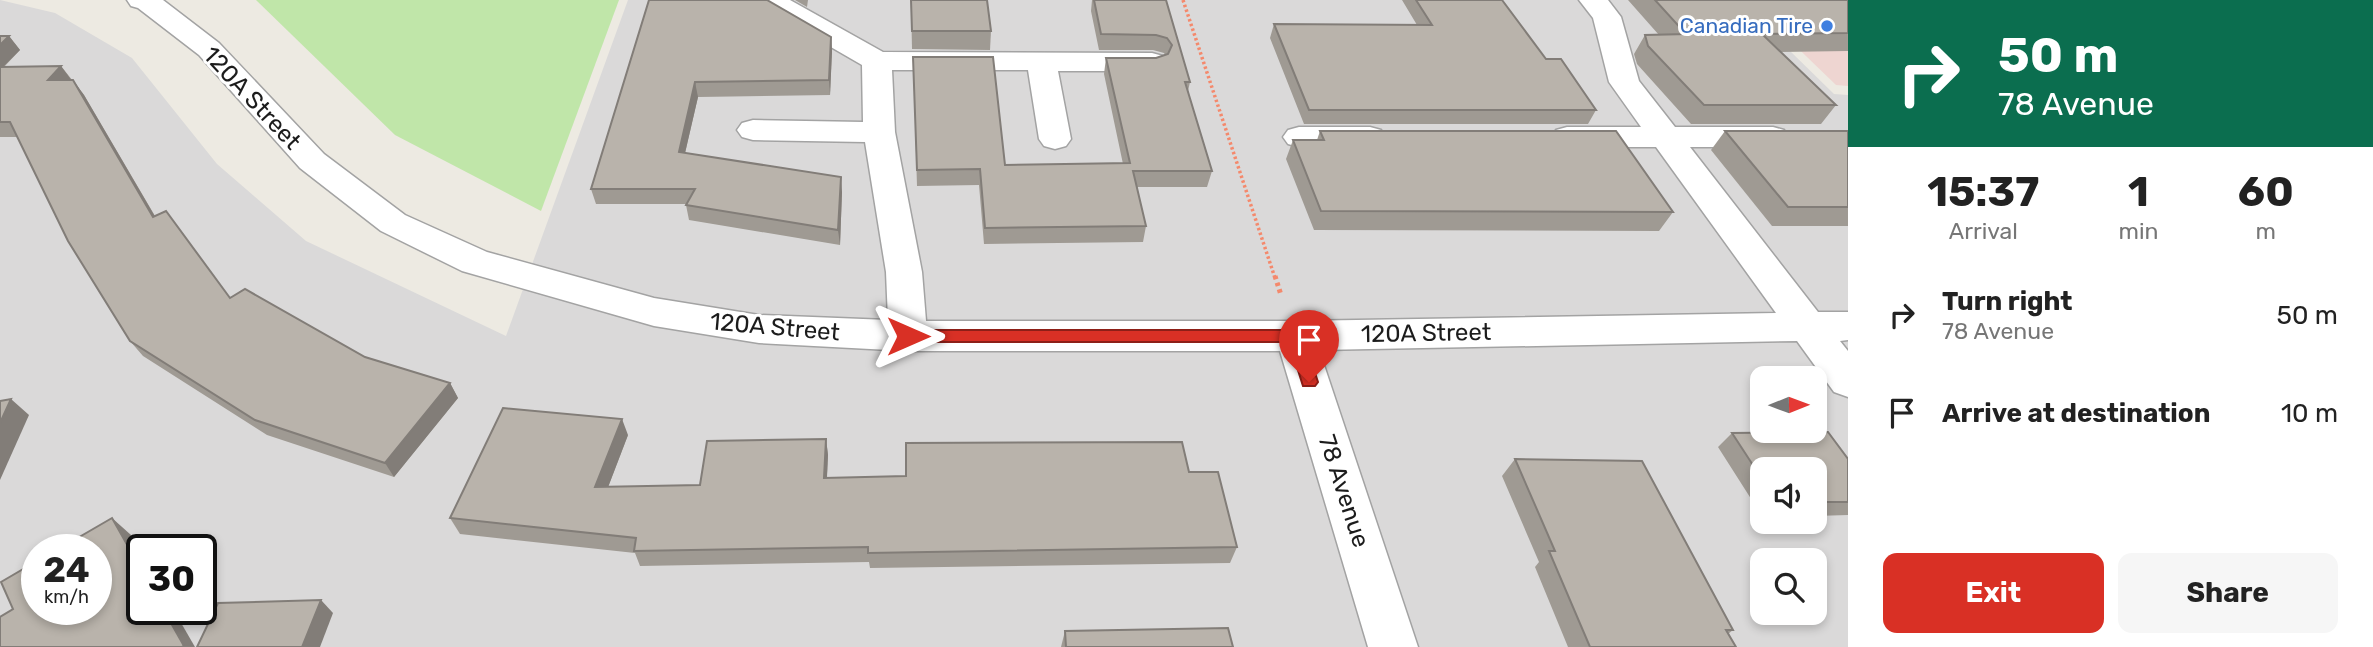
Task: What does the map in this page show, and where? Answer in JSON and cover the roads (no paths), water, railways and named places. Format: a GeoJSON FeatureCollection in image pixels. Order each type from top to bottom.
{"type":"FeatureCollection","features":[{"type":"Feature","properties":{"kind":"street","name":"120A Street"},"geometry":{"type":"LineString","coordinates":[[141,0],[148,2],[209,49],[312,161],[393,223],[475,262],[667,314],[759,330],[908,336],[1295,336],[1848,326]]}},
{"type":"Feature","properties":{"kind":"street"},"geometry":{"type":"LineString","coordinates":[[770,0],[877,61],[1152,62]]}},
{"type":"Feature","properties":{"kind":"street"},"geometry":{"type":"LineString","coordinates":[[1593,0],[1607,17],[1624,82],[1848,381]]}},
{"type":"Feature","properties":{"kind":"street"},"geometry":{"type":"LineString","coordinates":[[877,61],[879,132],[904,272],[908,336]]}},
{"type":"Feature","properties":{"kind":"street"},"geometry":{"type":"LineString","coordinates":[[1041,61],[1055,139]]}},
{"type":"Feature","properties":{"kind":"street"},"geometry":{"type":"LineString","coordinates":[[752,130],[879,132]]}},
{"type":"Feature","properties":{"kind":"street"},"geometry":{"type":"LineString","coordinates":[[1299,137],[1394,137]]}},
{"type":"Feature","properties":{"kind":"street"},"geometry":{"type":"LineString","coordinates":[[1543,137],[1804,137]]}},
{"type":"Feature","properties":{"kind":"street","name":"78 Avenue"},"geometry":{"type":"LineString","coordinates":[[1295,336],[1394,647]]}},
{"type":"Feature","properties":{"kind":"place","name":"Canadian Tire"},"geometry":{"type":"Point","coordinates":[1827,26]}}]}
